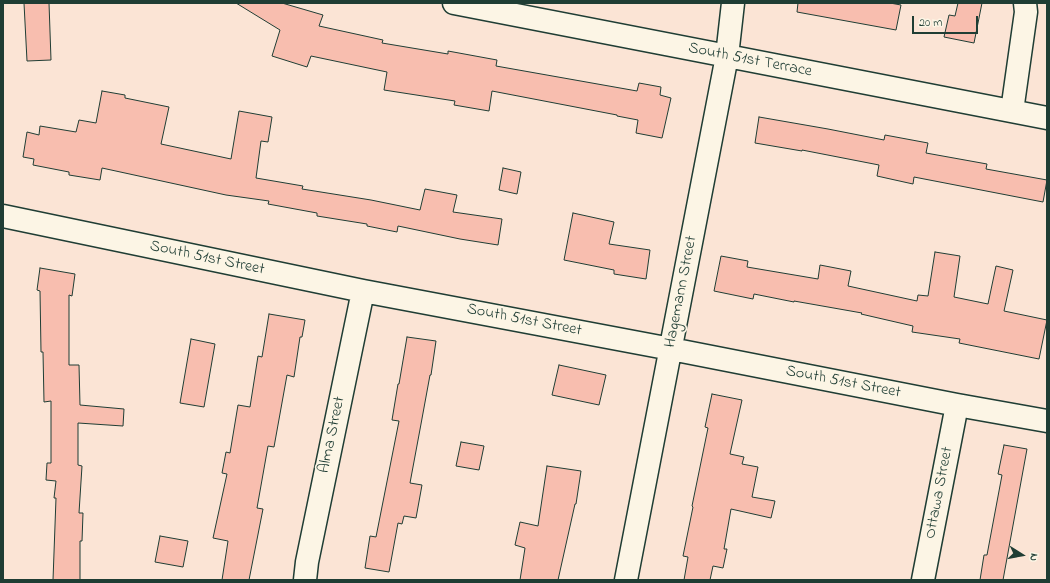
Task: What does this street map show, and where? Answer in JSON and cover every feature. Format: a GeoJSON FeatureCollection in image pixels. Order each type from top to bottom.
{"type":"FeatureCollection","features":[{"type":"Feature","properties":{"kind":"street","name":"South 51st Terrace"},"geometry":{"type":"LineString","coordinates":[[454,3],[1047,118]]}},
{"type":"Feature","properties":{"kind":"street","name":"Hagemann Street"},"geometry":{"type":"LineString","coordinates":[[626,580],[727,56],[732,3]]}},
{"type":"Feature","properties":{"kind":"street"},"geometry":{"type":"LineString","coordinates":[[1012,111],[1026,12],[1025,3]]}},
{"type":"Feature","properties":{"kind":"street","name":"South 51st Street"},"geometry":{"type":"LineString","coordinates":[[3,216],[363,291],[1047,421]]}},
{"type":"Feature","properties":{"kind":"street","name":"Alma Street"},"geometry":{"type":"LineString","coordinates":[[305,580],[307,562],[363,291]]}},
{"type":"Feature","properties":{"kind":"street","name":"Ottawa Street"},"geometry":{"type":"LineString","coordinates":[[923,580],[957,405]]}},
{"type":"Feature","properties":{"kind":"building"},"geometry":{"type":"Polygon","coordinates":[[[24,3],[49,3],[51,60],[27,61],[24,3]]]}},
{"type":"Feature","properties":{"kind":"building"},"geometry":{"type":"Polygon","coordinates":[[[236,3],[282,3],[323,15],[319,26],[383,40],[382,43],[448,54],[448,51],[497,60],[496,66],[637,91],[639,83],[661,87],[660,95],[671,98],[662,138],[636,133],[638,120],[617,115],[492,91],[489,111],[454,105],[455,101],[384,90],[387,72],[311,56],[307,67],[272,56],[280,30],[236,3]]]}},
{"type":"Feature","properties":{"kind":"building"},"geometry":{"type":"Polygon","coordinates":[[[798,3],[890,3],[901,5],[896,30],[797,12],[798,3]]]}},
{"type":"Feature","properties":{"kind":"building"},"geometry":{"type":"Polygon","coordinates":[[[958,3],[982,3],[974,43],[944,37],[949,15],[955,16],[958,3]]]}},
{"type":"Feature","properties":{"kind":"building"},"geometry":{"type":"Polygon","coordinates":[[[102,91],[125,95],[125,98],[169,107],[161,144],[231,159],[239,111],[272,117],[268,142],[261,141],[256,178],[303,186],[302,189],[371,200],[420,210],[425,189],[457,195],[453,212],[502,219],[498,245],[398,226],[397,232],[367,226],[367,224],[317,216],[317,213],[268,204],[269,201],[226,195],[102,168],[100,180],[69,175],[69,172],[33,165],[34,159],[23,157],[27,132],[39,135],[40,126],[76,132],[79,120],[96,123],[102,91]]]}},
{"type":"Feature","properties":{"kind":"building"},"geometry":{"type":"Polygon","coordinates":[[[759,117],[884,140],[885,135],[928,143],[926,153],[987,164],[986,169],[1047,180],[1043,202],[914,177],[913,184],[877,176],[879,165],[802,150],[755,143],[759,117]]]}},
{"type":"Feature","properties":{"kind":"building"},"geometry":{"type":"Polygon","coordinates":[[[503,168],[521,172],[517,194],[499,190],[503,168]]]}},
{"type":"Feature","properties":{"kind":"building"},"geometry":{"type":"Polygon","coordinates":[[[573,213],[614,222],[609,244],[650,250],[646,279],[614,274],[614,270],[564,260],[573,213]]]}},
{"type":"Feature","properties":{"kind":"building"},"geometry":{"type":"Polygon","coordinates":[[[935,252],[960,256],[954,297],[988,304],[996,266],[1013,270],[1004,311],[1047,320],[1039,359],[959,343],[960,339],[912,332],[913,326],[861,314],[862,313],[754,294],[753,299],[714,291],[721,256],[748,261],[747,267],[818,279],[820,265],[851,271],[848,286],[917,301],[918,295],[928,296],[935,252]]]}},
{"type":"Feature","properties":{"kind":"building"},"geometry":{"type":"Polygon","coordinates":[[[40,268],[75,274],[72,296],[69,295],[69,365],[79,365],[80,405],[124,409],[123,426],[78,423],[78,465],[82,466],[79,513],[83,513],[82,541],[80,541],[80,580],[53,580],[56,498],[54,498],[56,481],[46,480],[47,463],[51,463],[51,401],[44,402],[40,291],[37,290],[40,268]]]}},
{"type":"Feature","properties":{"kind":"building"},"geometry":{"type":"Polygon","coordinates":[[[269,314],[305,320],[302,337],[300,337],[294,377],[287,375],[274,447],[268,446],[257,508],[263,509],[249,580],[222,580],[228,541],[213,538],[227,474],[222,473],[226,452],[230,453],[238,405],[250,407],[258,356],[262,357],[269,314]]]}},
{"type":"Feature","properties":{"kind":"building"},"geometry":{"type":"Polygon","coordinates":[[[407,337],[436,341],[431,375],[410,483],[422,485],[416,518],[404,516],[402,524],[398,523],[389,572],[365,568],[370,536],[376,537],[399,421],[392,420],[407,337]]]}},
{"type":"Feature","properties":{"kind":"building"},"geometry":{"type":"Polygon","coordinates":[[[191,339],[215,344],[204,407],[180,403],[191,339]]]}},
{"type":"Feature","properties":{"kind":"building"},"geometry":{"type":"Polygon","coordinates":[[[559,365],[606,375],[599,405],[552,395],[559,365]]]}},
{"type":"Feature","properties":{"kind":"building"},"geometry":{"type":"Polygon","coordinates":[[[712,394],[742,400],[730,454],[744,457],[742,464],[758,467],[752,497],[775,501],[771,518],[731,509],[724,549],[727,549],[723,568],[713,566],[710,580],[684,580],[688,557],[683,556],[708,428],[705,427],[712,394]]]}},
{"type":"Feature","properties":{"kind":"building"},"geometry":{"type":"Polygon","coordinates":[[[461,442],[484,446],[479,470],[456,466],[461,442]]]}},
{"type":"Feature","properties":{"kind":"building"},"geometry":{"type":"Polygon","coordinates":[[[1004,445],[1027,449],[1003,580],[980,580],[984,555],[987,555],[1002,475],[998,474],[1004,445]]]}},
{"type":"Feature","properties":{"kind":"building"},"geometry":{"type":"Polygon","coordinates":[[[547,466],[581,471],[576,504],[558,580],[520,580],[525,548],[515,545],[520,522],[538,526],[547,466]]]}},
{"type":"Feature","properties":{"kind":"building"},"geometry":{"type":"Polygon","coordinates":[[[160,536],[188,541],[183,567],[155,562],[160,536]]]}}]}
